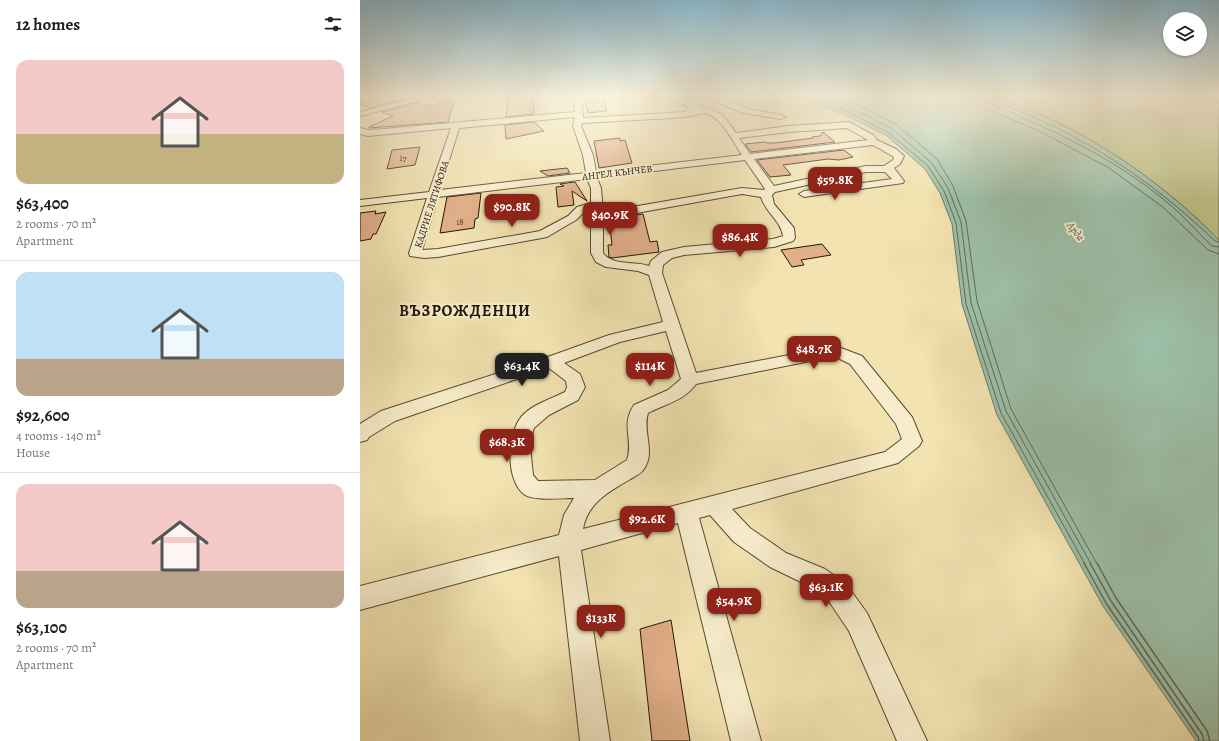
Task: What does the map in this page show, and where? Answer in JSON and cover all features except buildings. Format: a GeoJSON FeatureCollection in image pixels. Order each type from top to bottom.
{"type":"FeatureCollection","features":[{"type":"Feature","properties":{"kind":"street","name":"КАДРИЕ ЛЯТИФОВА"},"geometry":{"type":"LineString","coordinates":[[454,131],[415,253],[424,254],[543,234],[572,218],[581,209],[597,211]]}},
{"type":"Feature","properties":{"kind":"street"},"geometry":{"type":"LineString","coordinates":[[579,131],[588,155],[591,175],[596,188],[597,253],[601,259],[611,264],[640,267],[654,273]]}},
{"type":"Feature","properties":{"kind":"street"},"geometry":{"type":"LineString","coordinates":[[595,741],[569,543],[575,516],[585,500],[599,488],[636,465],[640,452],[636,422],[640,409],[651,403],[678,393],[686,388],[690,380],[654,273],[656,264],[668,255],[684,251],[774,243],[789,238],[788,228],[769,205],[768,194],[730,131]]}},
{"type":"Feature","properties":{"kind":"street"},"geometry":{"type":"LineString","coordinates":[[734,136],[776,131]]}},
{"type":"Feature","properties":{"kind":"street"},"geometry":{"type":"LineString","coordinates":[[859,131],[870,137],[874,142],[893,151],[899,156],[897,162],[886,169]]}},
{"type":"Feature","properties":{"kind":"street","name":"АНГЕЛ КЪНЧЕВ"},"geometry":{"type":"LineString","coordinates":[[360,202],[874,142]]}},
{"type":"Feature","properties":{"kind":"street"},"geometry":{"type":"LineString","coordinates":[[597,211],[742,191],[768,194],[899,181],[891,171],[886,169],[866,169],[768,194]]}},
{"type":"Feature","properties":{"kind":"street"},"geometry":{"type":"LineString","coordinates":[[360,435],[362,432],[388,416],[551,362],[615,338],[672,325]]}},
{"type":"Feature","properties":{"kind":"street"},"geometry":{"type":"LineString","coordinates":[[360,598],[891,458],[912,441],[905,422],[856,360],[841,354],[825,353],[690,380]]}},
{"type":"Feature","properties":{"kind":"street"},"geometry":{"type":"LineString","coordinates":[[551,362],[574,378],[576,387],[572,396],[535,414],[526,424],[522,435],[523,478],[534,489],[557,490],[599,488]]}},
{"type":"Feature","properties":{"kind":"street"},"geometry":{"type":"LineString","coordinates":[[714,504],[742,535],[778,560],[816,577],[837,592],[858,622],[912,741]]}},
{"type":"Feature","properties":{"kind":"street"},"geometry":{"type":"LineString","coordinates":[[686,512],[746,741]]}},
{"type":"Feature","properties":{"kind":"green space"},"geometry":{"type":"Polygon","coordinates":[[[1074,131],[1219,131],[1219,240],[1195,217],[1143,174],[1074,131]]]}},
{"type":"Feature","properties":{"kind":"water","name":"Арда"},"geometry":{"type":"Polygon","coordinates":[[[876,131],[1073,131],[1115,155],[1143,174],[1195,217],[1219,240],[1219,741],[1196,741],[1103,606],[997,415],[962,304],[952,224],[940,193],[925,169],[887,136],[876,131]]]}},
{"type":"Feature","properties":{"kind":"district","name":"ВЪЗРОЖДЕНЦИ"},"geometry":{"type":"Point","coordinates":[465,310]}}]}
